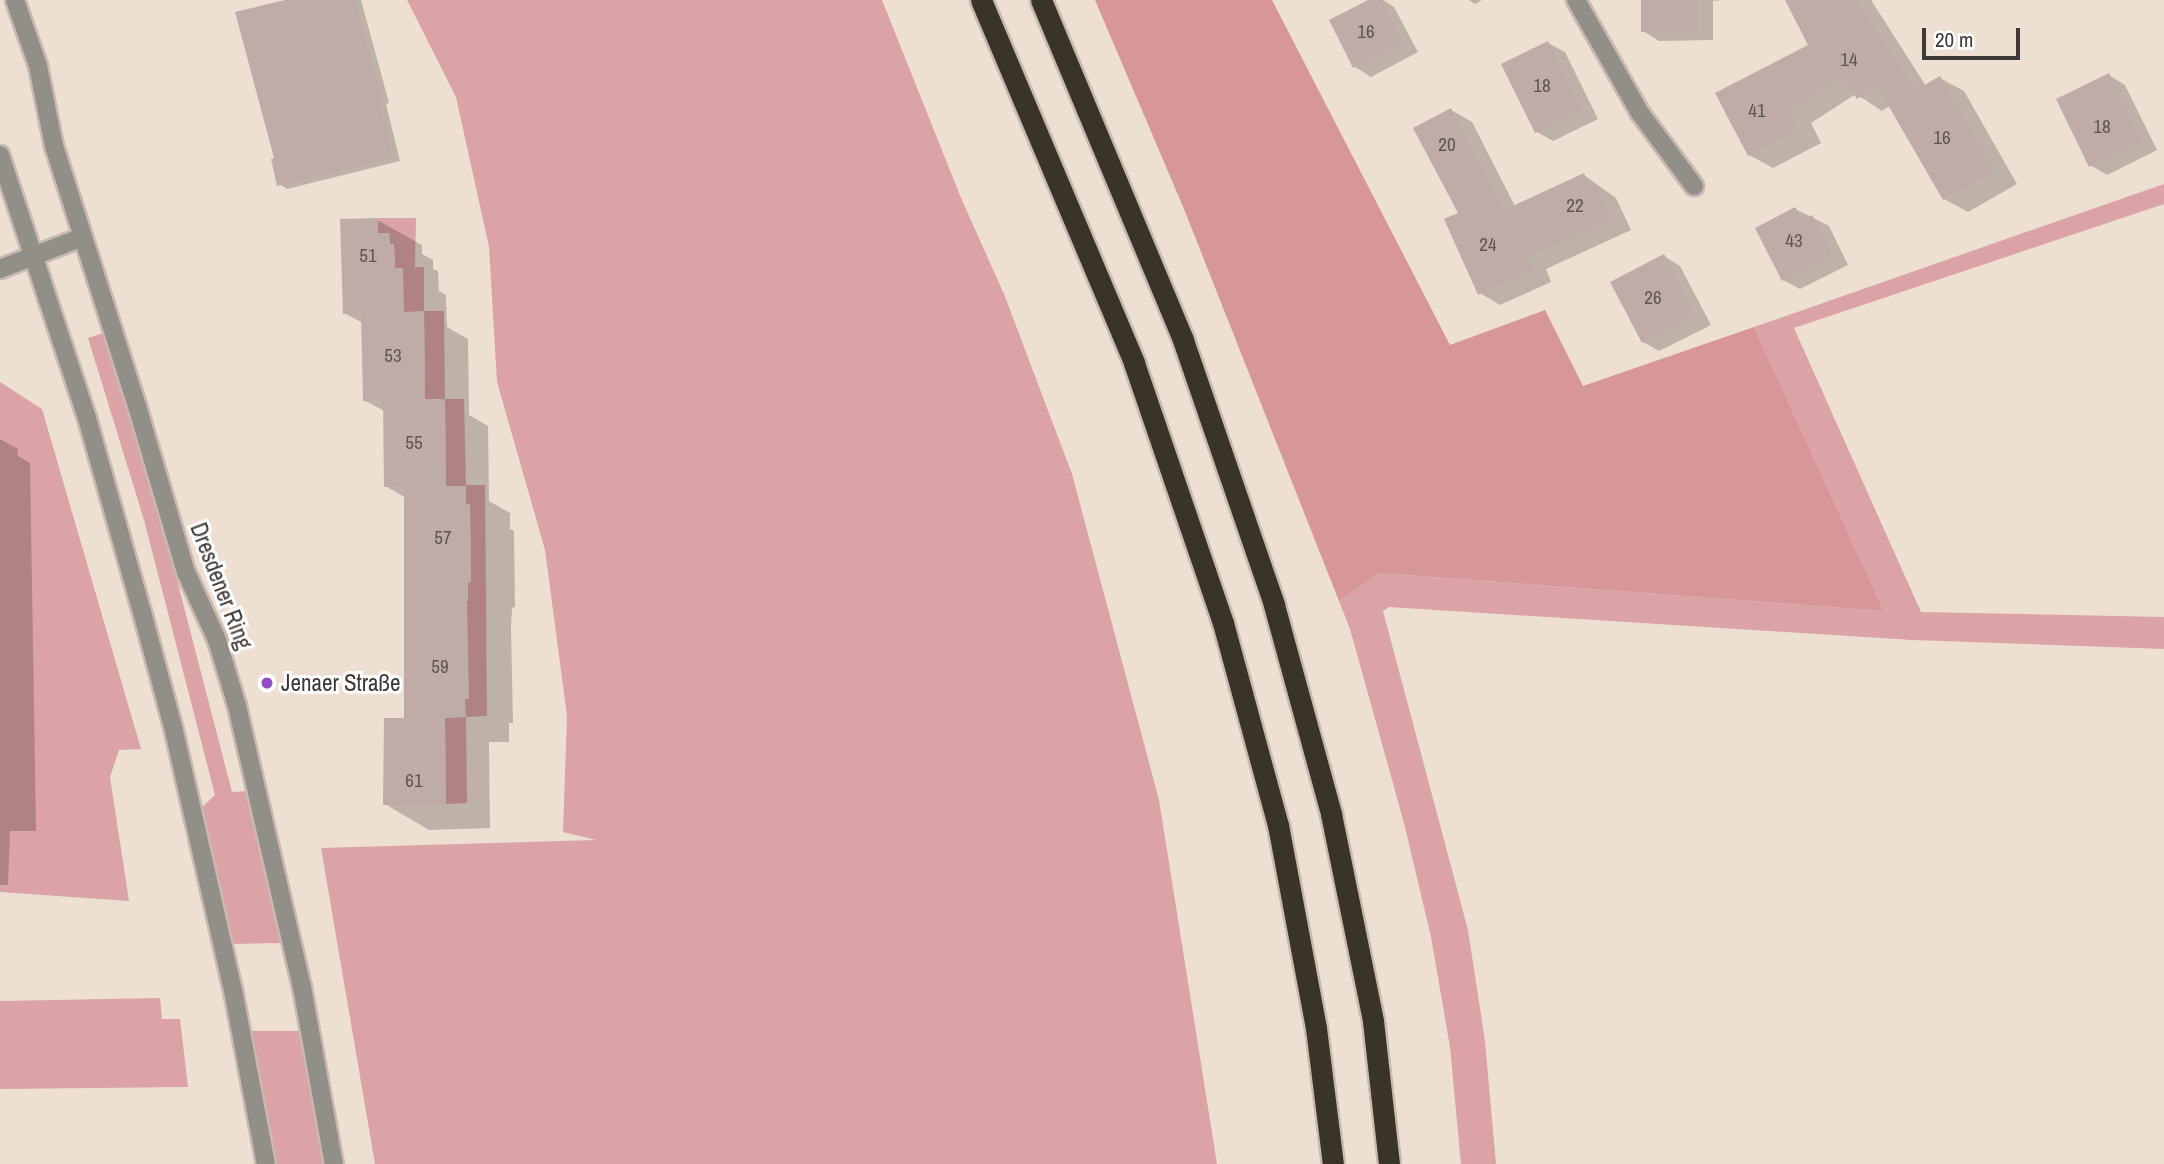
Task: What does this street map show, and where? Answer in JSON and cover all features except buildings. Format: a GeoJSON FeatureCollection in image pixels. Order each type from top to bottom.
{"type":"FeatureCollection","features":[{"type":"Feature","properties":{"kind":"highway"},"geometry":{"type":"LineString","coordinates":[[981,0],[1134,363],[1223,623],[1278,825],[1316,1028],[1333,1164]]}},
{"type":"Feature","properties":{"kind":"highway"},"geometry":{"type":"LineString","coordinates":[[1041,0],[1183,340],[1274,605],[1331,814],[1373,1021],[1389,1164]]}},
{"type":"Feature","properties":{"kind":"street","name":"Dresdener Ring"},"geometry":{"type":"LineString","coordinates":[[15,0],[38,65],[54,146],[186,572],[217,640],[237,706],[302,987],[334,1164]]}},
{"type":"Feature","properties":{"kind":"street"},"geometry":{"type":"LineString","coordinates":[[1576,0],[1640,113],[1694,186]]}},
{"type":"Feature","properties":{"kind":"street"},"geometry":{"type":"LineString","coordinates":[[0,155],[111,499],[174,731],[233,990],[266,1164]]}},
{"type":"Feature","properties":{"kind":"street"},"geometry":{"type":"LineString","coordinates":[[0,269],[83,237]]}},
{"type":"Feature","properties":{"kind":"shaded area"},"geometry":{"type":"Polygon","coordinates":[[[407,0],[882,0],[961,198],[1004,294],[1072,474],[1159,800],[1217,1164],[375,1164],[321,848],[596,840],[563,832],[567,716],[545,550],[497,382],[489,247],[456,97],[407,0]]]}},
{"type":"Feature","properties":{"kind":"shaded area"},"geometry":{"type":"Polygon","coordinates":[[[1095,0],[1272,0],[1450,345],[1545,310],[1583,386],[1754,327],[1884,611],[1380,573],[1339,601],[1184,209],[1095,0]]]}},
{"type":"Feature","properties":{"kind":"shaded area"},"geometry":{"type":"Polygon","coordinates":[[[2164,184],[2164,204],[1794,328],[1921,612],[2164,617],[2164,649],[1912,640],[1389,607],[1383,611],[1468,930],[1485,1041],[1496,1164],[1461,1164],[1450,1047],[1431,937],[1404,823],[1350,629],[1339,601],[1380,573],[1884,611],[1754,327],[2164,184]]]}},
{"type":"Feature","properties":{"kind":"shaded area"},"geometry":{"type":"Polygon","coordinates":[[[378,218],[416,218],[415,267],[424,267],[424,311],[444,311],[445,399],[425,399],[424,312],[404,312],[395,268],[394,245],[390,244],[389,233],[378,233],[378,218]]]}},
{"type":"Feature","properties":{"kind":"shaded area"},"geometry":{"type":"Polygon","coordinates":[[[106,332],[155,495],[232,792],[249,791],[284,943],[232,944],[201,808],[215,795],[144,520],[88,338],[106,332]]]}},
{"type":"Feature","properties":{"kind":"shaded area"},"geometry":{"type":"Polygon","coordinates":[[[0,382],[42,409],[141,749],[119,750],[110,777],[129,901],[0,892],[0,382]]]}},
{"type":"Feature","properties":{"kind":"shaded area"},"geometry":{"type":"Polygon","coordinates":[[[445,399],[464,399],[466,485],[485,485],[487,716],[466,717],[467,803],[446,804],[445,718],[465,717],[465,699],[469,698],[464,601],[468,601],[468,583],[471,582],[470,504],[466,504],[466,486],[446,486],[445,399]]]}},
{"type":"Feature","properties":{"kind":"shaded area"},"geometry":{"type":"Polygon","coordinates":[[[160,998],[162,1019],[180,1019],[188,1087],[0,1089],[0,1001],[160,998]]]}},
{"type":"Feature","properties":{"kind":"shaded area"},"geometry":{"type":"Polygon","coordinates":[[[250,1031],[301,1031],[325,1164],[274,1164],[250,1031]]]}},
{"type":"Feature","properties":{"kind":"place","name":"Jenaer Straße"},"geometry":{"type":"Point","coordinates":[267,683]}}]}
